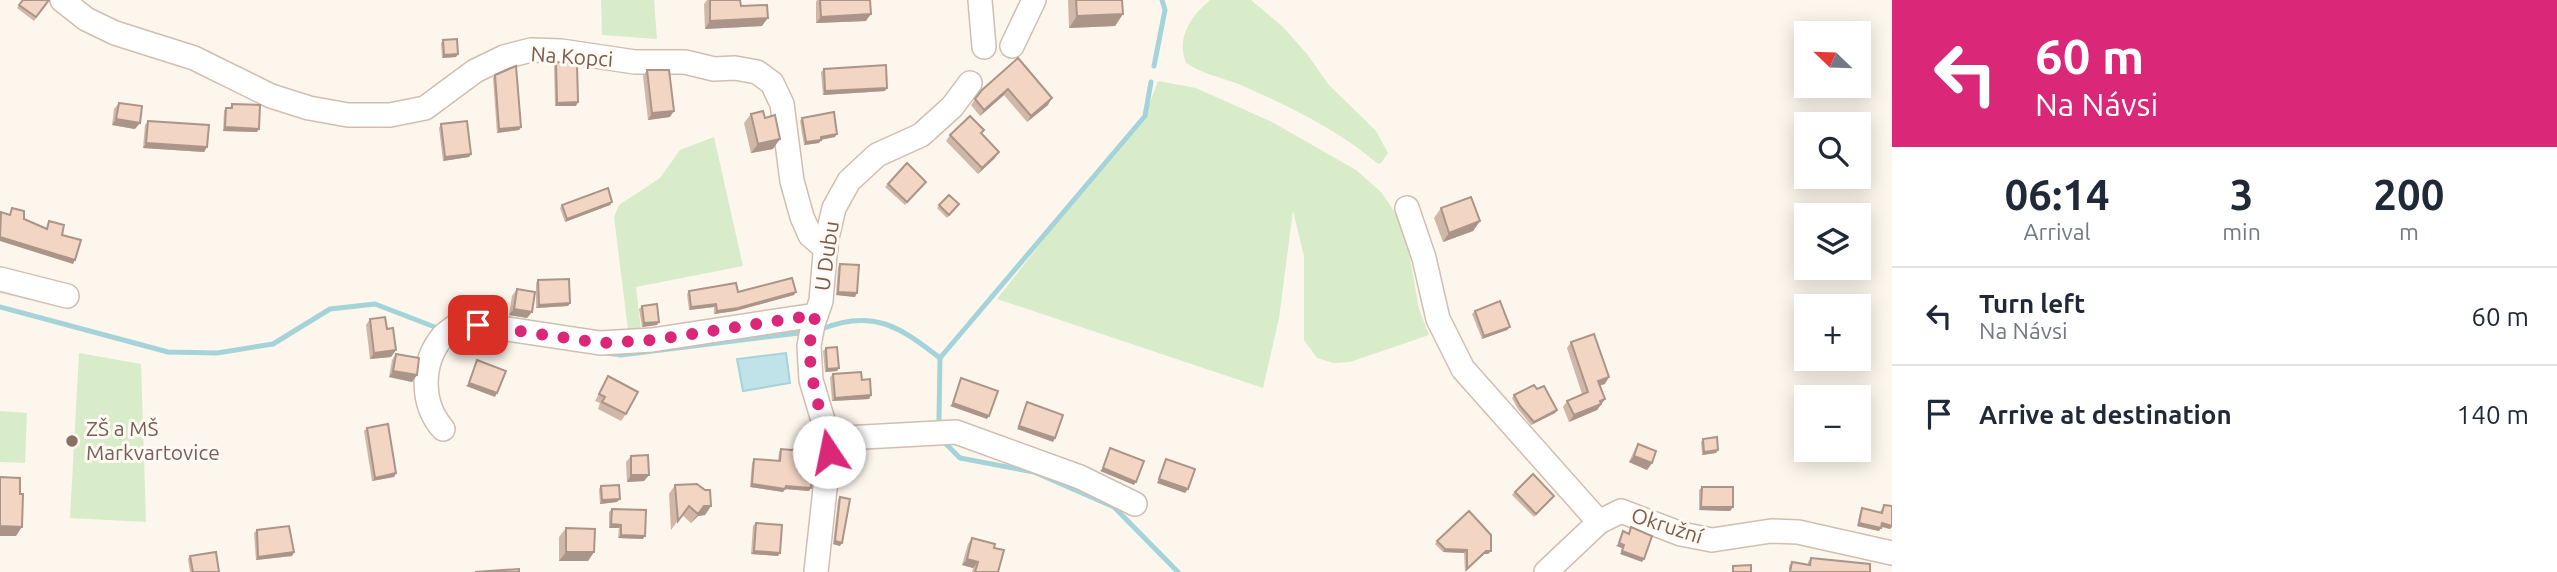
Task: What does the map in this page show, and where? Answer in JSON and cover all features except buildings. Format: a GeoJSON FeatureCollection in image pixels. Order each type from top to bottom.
{"type":"FeatureCollection","features":[{"type":"Feature","properties":{"kind":"street","name":"Na Kopci"},"geometry":{"type":"LineString","coordinates":[[62,0],[86,19],[115,33],[194,58],[271,96],[309,108],[348,115],[390,114],[425,108],[475,71],[504,57],[531,50],[561,51],[635,62],[685,62],[714,69],[735,68],[757,72],[772,83],[782,104],[792,181],[802,217],[810,235],[826,249]]}},
{"type":"Feature","properties":{"kind":"street"},"geometry":{"type":"LineString","coordinates":[[980,0],[984,47]]}},
{"type":"Feature","properties":{"kind":"street"},"geometry":{"type":"LineString","coordinates":[[1012,46],[1034,0]]}},
{"type":"Feature","properties":{"kind":"street","name":"U Dubu"},"geometry":{"type":"LineString","coordinates":[[816,572],[829,452],[811,380],[809,346],[821,301],[826,249],[834,208],[849,181],[877,155],[921,135],[952,107],[970,83]]}},
{"type":"Feature","properties":{"kind":"street"},"geometry":{"type":"LineString","coordinates":[[1407,208],[1424,258],[1438,319],[1463,369],[1599,522]]}},
{"type":"Feature","properties":{"kind":"street"},"geometry":{"type":"LineString","coordinates":[[0,279],[67,296]]}},
{"type":"Feature","properties":{"kind":"street"},"geometry":{"type":"LineString","coordinates":[[443,429],[428,404],[425,388],[428,369],[443,336],[461,323],[600,343],[652,340],[816,315]]}},
{"type":"Feature","properties":{"kind":"street"},"geometry":{"type":"LineString","coordinates":[[827,439],[956,432],[1080,477],[1135,504]]}},
{"type":"Feature","properties":{"kind":"street","name":"Okružní"},"geometry":{"type":"LineString","coordinates":[[1546,572],[1599,522],[1621,511],[1681,534],[1713,540],[1771,531],[1798,532],[1892,553]]}},
{"type":"Feature","properties":{"kind":"green space"},"geometry":{"type":"Polygon","coordinates":[[[601,0],[654,0],[657,39],[602,35],[601,0]]]}},
{"type":"Feature","properties":{"kind":"green space"},"geometry":{"type":"Polygon","coordinates":[[[1210,0],[1251,0],[1283,27],[1307,54],[1328,84],[1376,131],[1388,153],[1381,163],[1378,164],[1347,140],[1295,110],[1186,63],[1183,45],[1187,28],[1210,0]]]}},
{"type":"Feature","properties":{"kind":"green space"},"geometry":{"type":"Polygon","coordinates":[[[1158,81],[1196,88],[1272,122],[1356,170],[1381,192],[1397,215],[1410,258],[1419,309],[1429,335],[1350,362],[1333,363],[1317,358],[1304,340],[1304,256],[1293,211],[1279,318],[1263,388],[997,299],[1142,123],[1158,81]]]}},
{"type":"Feature","properties":{"kind":"green space"},"geometry":{"type":"Polygon","coordinates":[[[714,137],[743,266],[636,287],[641,329],[628,330],[614,217],[619,205],[660,178],[680,150],[714,137]]]}},
{"type":"Feature","properties":{"kind":"green space"},"geometry":{"type":"Polygon","coordinates":[[[79,353],[141,364],[146,522],[70,518],[79,353]]]}},
{"type":"Feature","properties":{"kind":"green space"},"geometry":{"type":"Polygon","coordinates":[[[0,411],[27,413],[25,463],[0,462],[0,411]]]}},
{"type":"Feature","properties":{"kind":"water"},"geometry":{"type":"Polygon","coordinates":[[[786,353],[790,383],[743,391],[737,359],[786,353]]]}},
{"type":"Feature","properties":{"kind":"waterway"},"geometry":{"type":"LineString","coordinates":[[1154,66],[1165,10],[1162,0]]}},
{"type":"Feature","properties":{"kind":"waterway"},"geometry":{"type":"LineString","coordinates":[[940,358],[1145,116],[1151,82]]}},
{"type":"Feature","properties":{"kind":"waterway"},"geometry":{"type":"LineString","coordinates":[[0,307],[168,352],[217,353],[273,344],[330,309],[375,304],[440,329]]}},
{"type":"Feature","properties":{"kind":"waterway"},"geometry":{"type":"LineString","coordinates":[[819,330],[854,321],[884,324],[898,329],[940,358],[941,428]]}},
{"type":"Feature","properties":{"kind":"waterway"},"geometry":{"type":"LineString","coordinates":[[606,353],[621,355],[799,333]]}},
{"type":"Feature","properties":{"kind":"waterway"},"geometry":{"type":"LineString","coordinates":[[944,437],[946,444],[960,458],[1034,472],[1114,507],[1178,572]]}},
{"type":"Feature","properties":{"kind":"place","name":"ZŠ a MŠ Markvartovice"},"geometry":{"type":"Point","coordinates":[72,441]}},
{"type":"Feature","properties":{"kind":"route"},"geometry":{"type":"LineString","coordinates":[[478,325],[600,343],[652,340],[816,315],[809,346],[811,380],[825,427],[829,452]]}}]}
